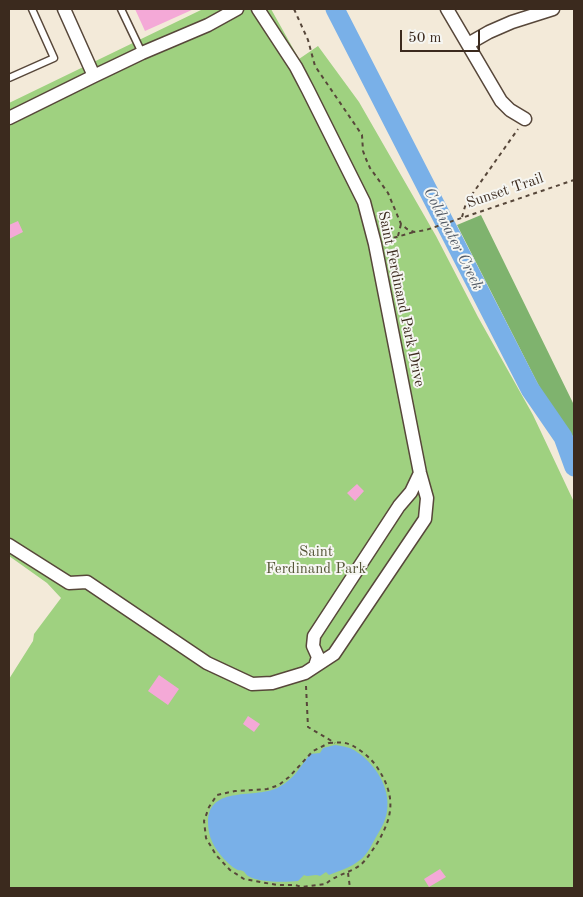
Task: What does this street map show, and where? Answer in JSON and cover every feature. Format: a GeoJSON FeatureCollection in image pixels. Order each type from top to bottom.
{"type":"FeatureCollection","features":[{"type":"Feature","properties":{"kind":"street"},"geometry":{"type":"LineString","coordinates":[[64,9],[94,76]]}},
{"type":"Feature","properties":{"kind":"street"},"geometry":{"type":"LineString","coordinates":[[9,118],[142,53],[208,25],[238,9]]}},
{"type":"Feature","properties":{"kind":"street","name":"Saint Ferdinand Park Drive"},"geometry":{"type":"LineString","coordinates":[[9,545],[69,583],[88,582],[207,663],[252,684],[272,683],[310,670],[334,654],[425,519],[427,498],[420,473],[375,244],[364,202],[296,67],[258,9]]}},
{"type":"Feature","properties":{"kind":"street"},"geometry":{"type":"LineString","coordinates":[[448,9],[501,101],[510,110],[525,119]]}},
{"type":"Feature","properties":{"kind":"street"},"geometry":{"type":"LineString","coordinates":[[468,44],[512,22],[553,9]]}},
{"type":"Feature","properties":{"kind":"street"},"geometry":{"type":"LineString","coordinates":[[310,670],[318,657],[313,646],[314,636],[399,506],[411,492],[420,473]]}},
{"type":"Feature","properties":{"kind":"lane"},"geometry":{"type":"LineString","coordinates":[[9,78],[54,58],[32,9]]}},
{"type":"Feature","properties":{"kind":"lane"},"geometry":{"type":"LineString","coordinates":[[122,9],[142,53]]}},
{"type":"Feature","properties":{"kind":"path"},"geometry":{"type":"LineString","coordinates":[[294,9],[308,40],[315,66],[362,135],[363,151],[366,160],[388,193],[401,224],[414,232]]}},
{"type":"Feature","properties":{"kind":"path"},"geometry":{"type":"LineString","coordinates":[[462,218],[466,203],[525,119]]}},
{"type":"Feature","properties":{"kind":"path","name":"Sunset Trail"},"geometry":{"type":"LineString","coordinates":[[375,244],[426,230],[574,180]]}},
{"type":"Feature","properties":{"kind":"path"},"geometry":{"type":"LineString","coordinates":[[397,237],[401,224]]}},
{"type":"Feature","properties":{"kind":"path"},"geometry":{"type":"LineString","coordinates":[[310,670],[308,727],[336,743]]}},
{"type":"Feature","properties":{"kind":"path"},"geometry":{"type":"LineString","coordinates":[[329,743],[345,743],[360,750],[376,764],[390,793],[391,808],[380,838],[371,852],[361,864],[348,872],[330,880],[326,884],[302,887],[244,879],[230,870],[216,855],[206,838],[204,821],[208,807],[217,795],[234,791],[267,789],[279,784],[289,777],[312,750],[329,743]]}},
{"type":"Feature","properties":{"kind":"path"},"geometry":{"type":"LineString","coordinates":[[348,872],[350,888]]}},
{"type":"Feature","properties":{"kind":"green space","name":"Saint Ferdinand Park"},"geometry":{"type":"Polygon","coordinates":[[[203,9],[271,9],[299,59],[318,46],[359,102],[436,236],[478,317],[533,415],[574,502],[574,888],[9,888],[9,679],[33,641],[34,634],[61,598],[47,583],[9,556],[9,103],[203,9]]]}},
{"type":"Feature","properties":{"kind":"green space"},"geometry":{"type":"Polygon","coordinates":[[[481,215],[574,405],[574,440],[541,390],[457,225],[481,215]]]}},
{"type":"Feature","properties":{"kind":"water"},"geometry":{"type":"Polygon","coordinates":[[[335,745],[354,750],[361,755],[374,768],[384,784],[388,802],[387,811],[379,832],[365,856],[352,865],[329,875],[326,872],[320,876],[304,875],[298,881],[273,882],[259,880],[248,876],[243,871],[237,870],[230,865],[217,851],[209,833],[210,810],[216,802],[235,795],[269,791],[279,787],[293,777],[310,754],[320,753],[323,748],[335,745]]]}},
{"type":"Feature","properties":{"kind":"building"},"geometry":{"type":"Polygon","coordinates":[[[135,9],[194,9],[145,31],[135,9]]]}},
{"type":"Feature","properties":{"kind":"building"},"geometry":{"type":"Polygon","coordinates":[[[18,221],[23,232],[9,239],[9,225],[18,221]]]}},
{"type":"Feature","properties":{"kind":"building"},"geometry":{"type":"Polygon","coordinates":[[[357,484],[364,491],[355,501],[347,493],[357,484]]]}},
{"type":"Feature","properties":{"kind":"building"},"geometry":{"type":"Polygon","coordinates":[[[159,675],[179,689],[168,705],[148,691],[159,675]]]}},
{"type":"Feature","properties":{"kind":"building"},"geometry":{"type":"Polygon","coordinates":[[[248,716],[260,724],[254,732],[243,724],[248,716]]]}},
{"type":"Feature","properties":{"kind":"building"},"geometry":{"type":"Polygon","coordinates":[[[440,869],[446,877],[429,887],[424,879],[440,869]]]}},
{"type":"Feature","properties":{"kind":"waterway","name":"Coldwater Creek"},"geometry":{"type":"LineString","coordinates":[[335,9],[530,389],[563,437],[574,467]]}}]}
